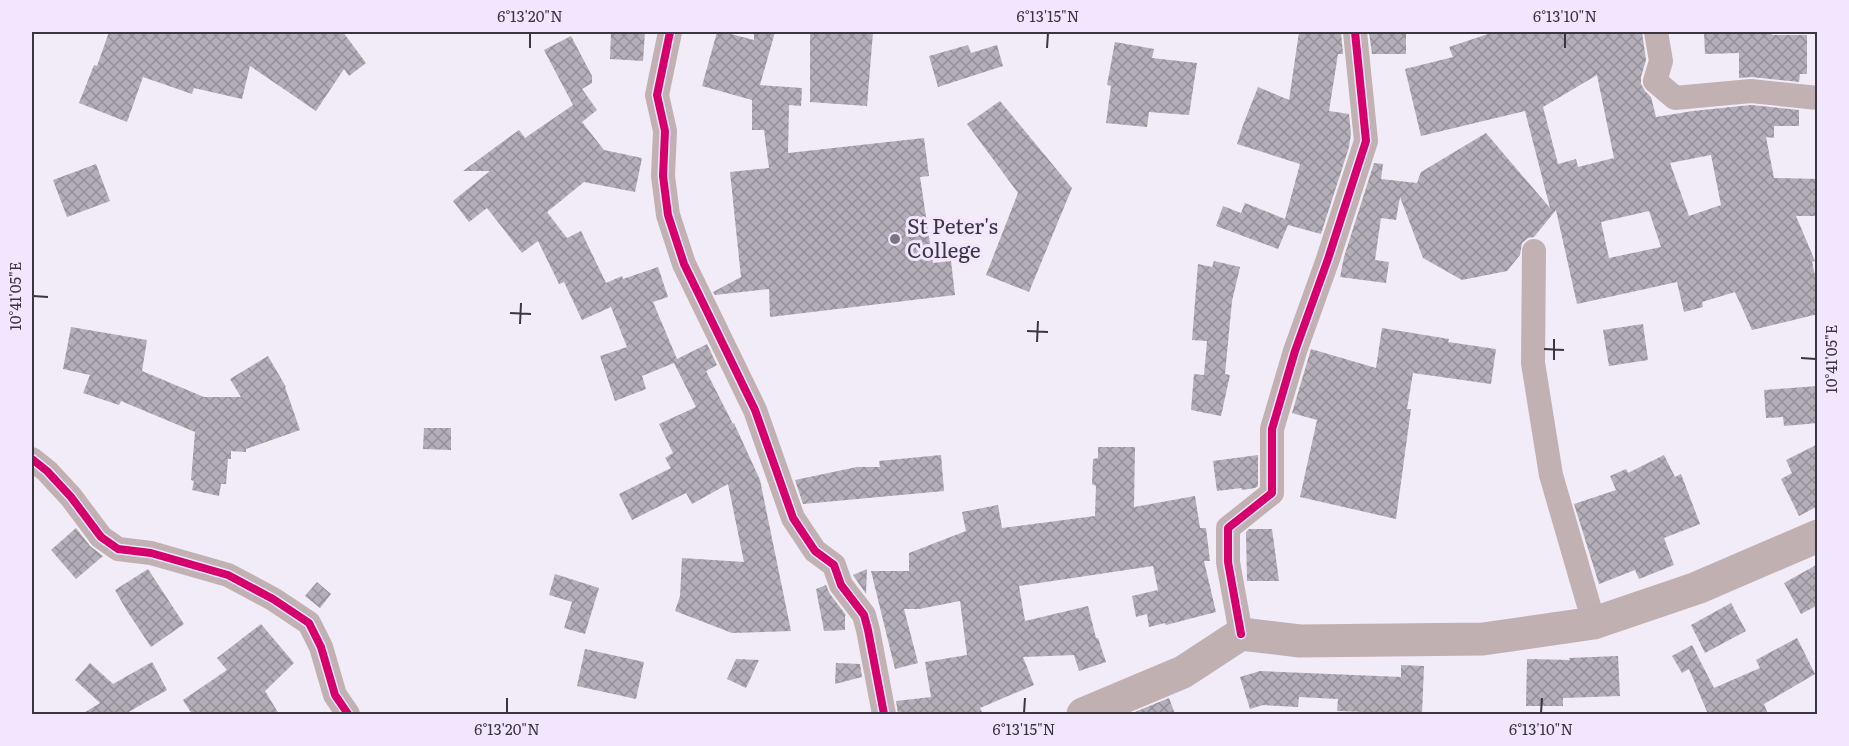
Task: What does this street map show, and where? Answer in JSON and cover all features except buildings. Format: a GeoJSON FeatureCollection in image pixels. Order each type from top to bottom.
{"type":"FeatureCollection","features":[{"type":"Feature","properties":{"kind":"main road"},"geometry":{"type":"LineString","coordinates":[[1083,714],[1183,672],[1241,634],[1300,641],[1483,639],[1594,623],[1697,588],[1818,536]]}},
{"type":"Feature","properties":{"kind":"street"},"geometry":{"type":"LineString","coordinates":[[670,32],[657,94],[664,131],[663,176],[668,215],[675,242],[755,410],[792,518],[815,551],[834,565],[841,585],[864,615],[884,714]]}},
{"type":"Feature","properties":{"kind":"street"},"geometry":{"type":"LineString","coordinates":[[1241,634],[1228,562],[1228,528],[1272,493],[1272,429],[1295,351],[1366,141],[1355,32]]}},
{"type":"Feature","properties":{"kind":"street"},"geometry":{"type":"LineString","coordinates":[[1656,32],[1661,61],[1655,81],[1675,98],[1751,91],[1818,98]]}},
{"type":"Feature","properties":{"kind":"street"},"geometry":{"type":"LineString","coordinates":[[1534,251],[1533,363],[1549,464],[1594,623]]}},
{"type":"Feature","properties":{"kind":"street"},"geometry":{"type":"LineString","coordinates":[[32,459],[47,471],[71,497],[100,537],[118,549],[151,553],[228,575],[273,599],[309,623],[321,647],[335,695],[348,714]]}},
{"type":"Feature","properties":{"kind":"cycle path"},"geometry":{"type":"LineString","coordinates":[[670,32],[657,95],[665,131],[663,176],[668,215],[684,264],[755,410],[793,518],[815,551],[834,565],[841,585],[864,615],[884,714]]}},
{"type":"Feature","properties":{"kind":"cycle path"},"geometry":{"type":"LineString","coordinates":[[1241,634],[1228,562],[1228,528],[1272,493],[1272,429],[1295,351],[1366,141],[1355,32]]}},
{"type":"Feature","properties":{"kind":"cycle path"},"geometry":{"type":"LineString","coordinates":[[32,459],[47,471],[71,497],[101,537],[118,549],[151,553],[228,575],[273,599],[309,623],[321,647],[335,695],[348,714]]}},
{"type":"Feature","properties":{"kind":"place","name":"St Peter's College"},"geometry":{"type":"Point","coordinates":[895,239]}}]}
